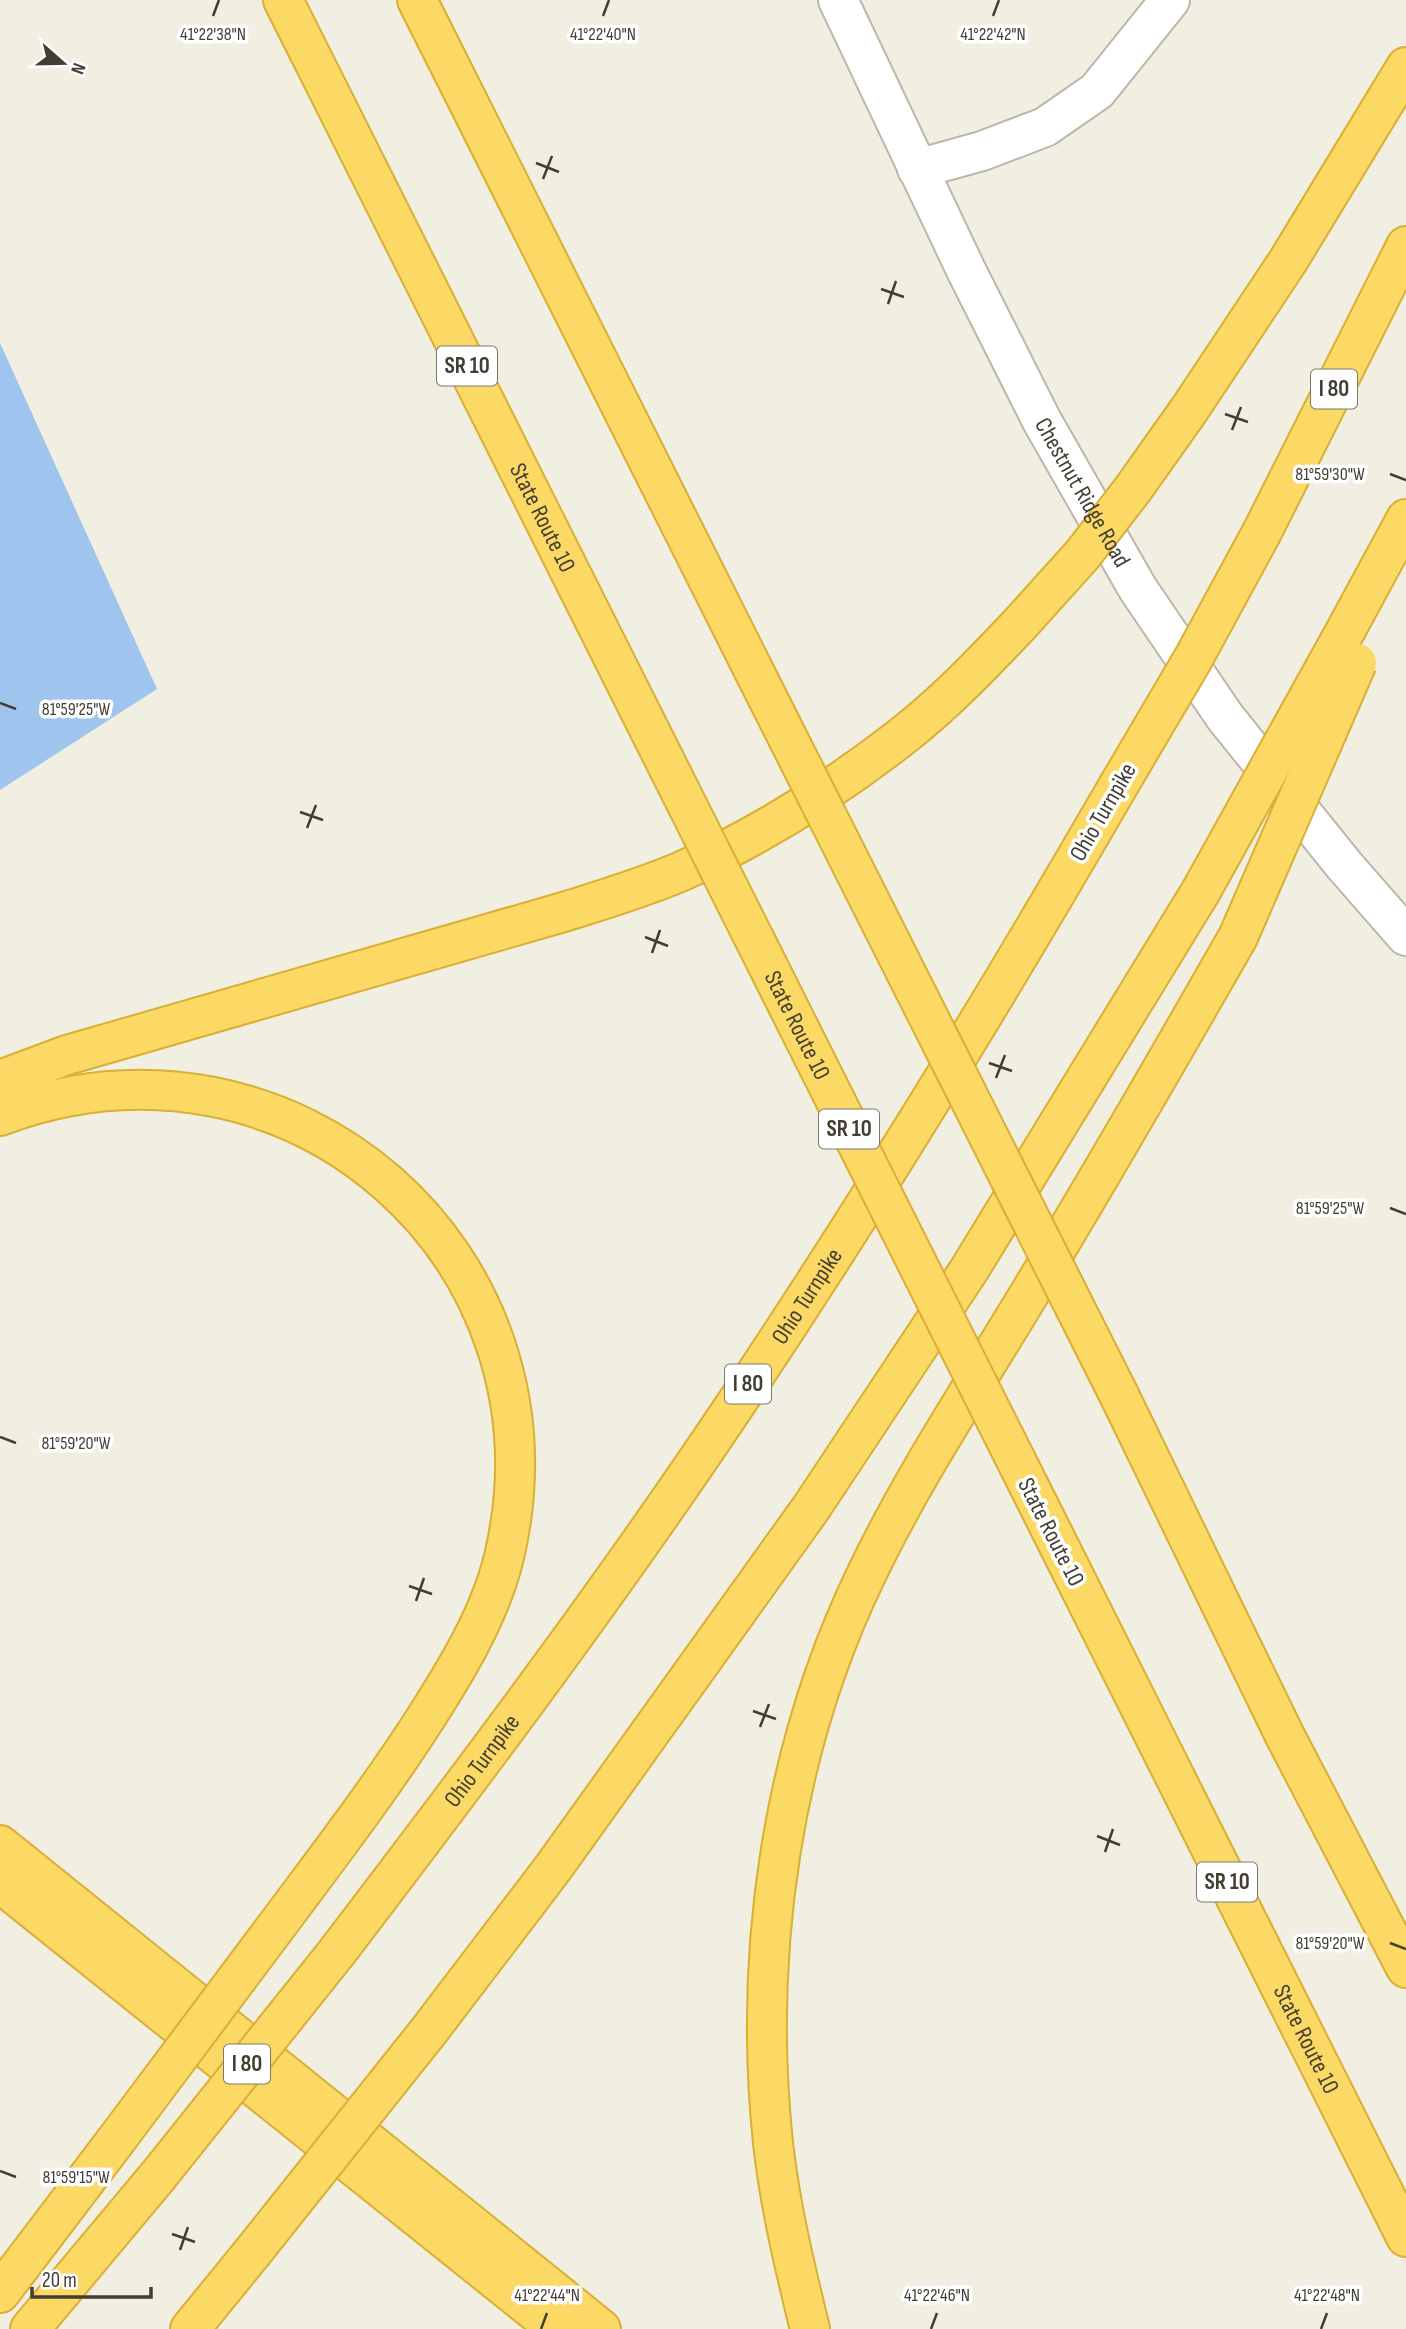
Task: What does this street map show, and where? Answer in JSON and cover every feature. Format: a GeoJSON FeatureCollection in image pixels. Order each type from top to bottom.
{"type":"FeatureCollection","features":[{"type":"Feature","properties":{"kind":"highway","name":"State Route 10"},"geometry":{"type":"LineString","coordinates":[[284,0],[1406,2237]]}},
{"type":"Feature","properties":{"kind":"highway"},"geometry":{"type":"LineString","coordinates":[[417,0],[1119,1395],[1285,1736],[1406,1968]]}},
{"type":"Feature","properties":{"kind":"highway"},"geometry":{"type":"LineString","coordinates":[[0,1080],[67,1055],[629,891],[681,871],[772,825],[871,759],[944,700],[1020,624],[1083,554],[1189,410],[1288,261],[1406,67]]}},
{"type":"Feature","properties":{"kind":"highway","name":"Ohio Turnpike"},"geometry":{"type":"LineString","coordinates":[[30,2329],[158,2176],[337,1952],[473,1773],[736,1403],[958,1057],[1193,659],[1262,532],[1406,246]]}},
{"type":"Feature","properties":{"kind":"highway"},"geometry":{"type":"LineString","coordinates":[[810,2329],[782,2203],[773,2144],[768,2031],[769,1975],[779,1863],[788,1809],[817,1699],[864,1577],[891,1524],[1082,1207],[1238,937],[1349,651],[1406,519]]}},
{"type":"Feature","properties":{"kind":"highway"},"geometry":{"type":"LineString","coordinates":[[190,2329],[428,2032],[553,1868],[811,1508],[969,1270],[1349,651],[1406,549]]}},
{"type":"Feature","properties":{"kind":"highway"},"geometry":{"type":"LineString","coordinates":[[0,1116],[20,1108],[63,1098],[105,1092],[152,1089],[194,1092],[232,1100],[272,1113],[344,1149],[378,1173],[437,1232],[480,1304],[496,1346],[508,1390],[515,1477],[512,1517],[503,1559],[487,1605],[451,1678],[416,1734],[287,1913],[0,2293]]}},
{"type":"Feature","properties":{"kind":"highway"},"geometry":{"type":"LineString","coordinates":[[0,1845],[601,2329]]}},
{"type":"Feature","properties":{"kind":"highway"},"geometry":{"type":"LineString","coordinates":[[0,1884],[557,2329]]}},
{"type":"Feature","properties":{"kind":"street","name":"Chestnut Ridge Road"},"geometry":{"type":"LineString","coordinates":[[838,0],[917,169],[1042,421],[1138,589],[1225,717],[1343,865],[1406,936]]}},
{"type":"Feature","properties":{"kind":"street"},"geometry":{"type":"LineString","coordinates":[[917,169],[982,152],[1045,127],[1097,91],[1170,0]]}},
{"type":"Feature","properties":{"kind":"water"},"geometry":{"type":"Polygon","coordinates":[[[0,343],[157,689],[0,790],[0,343]]]}}]}
